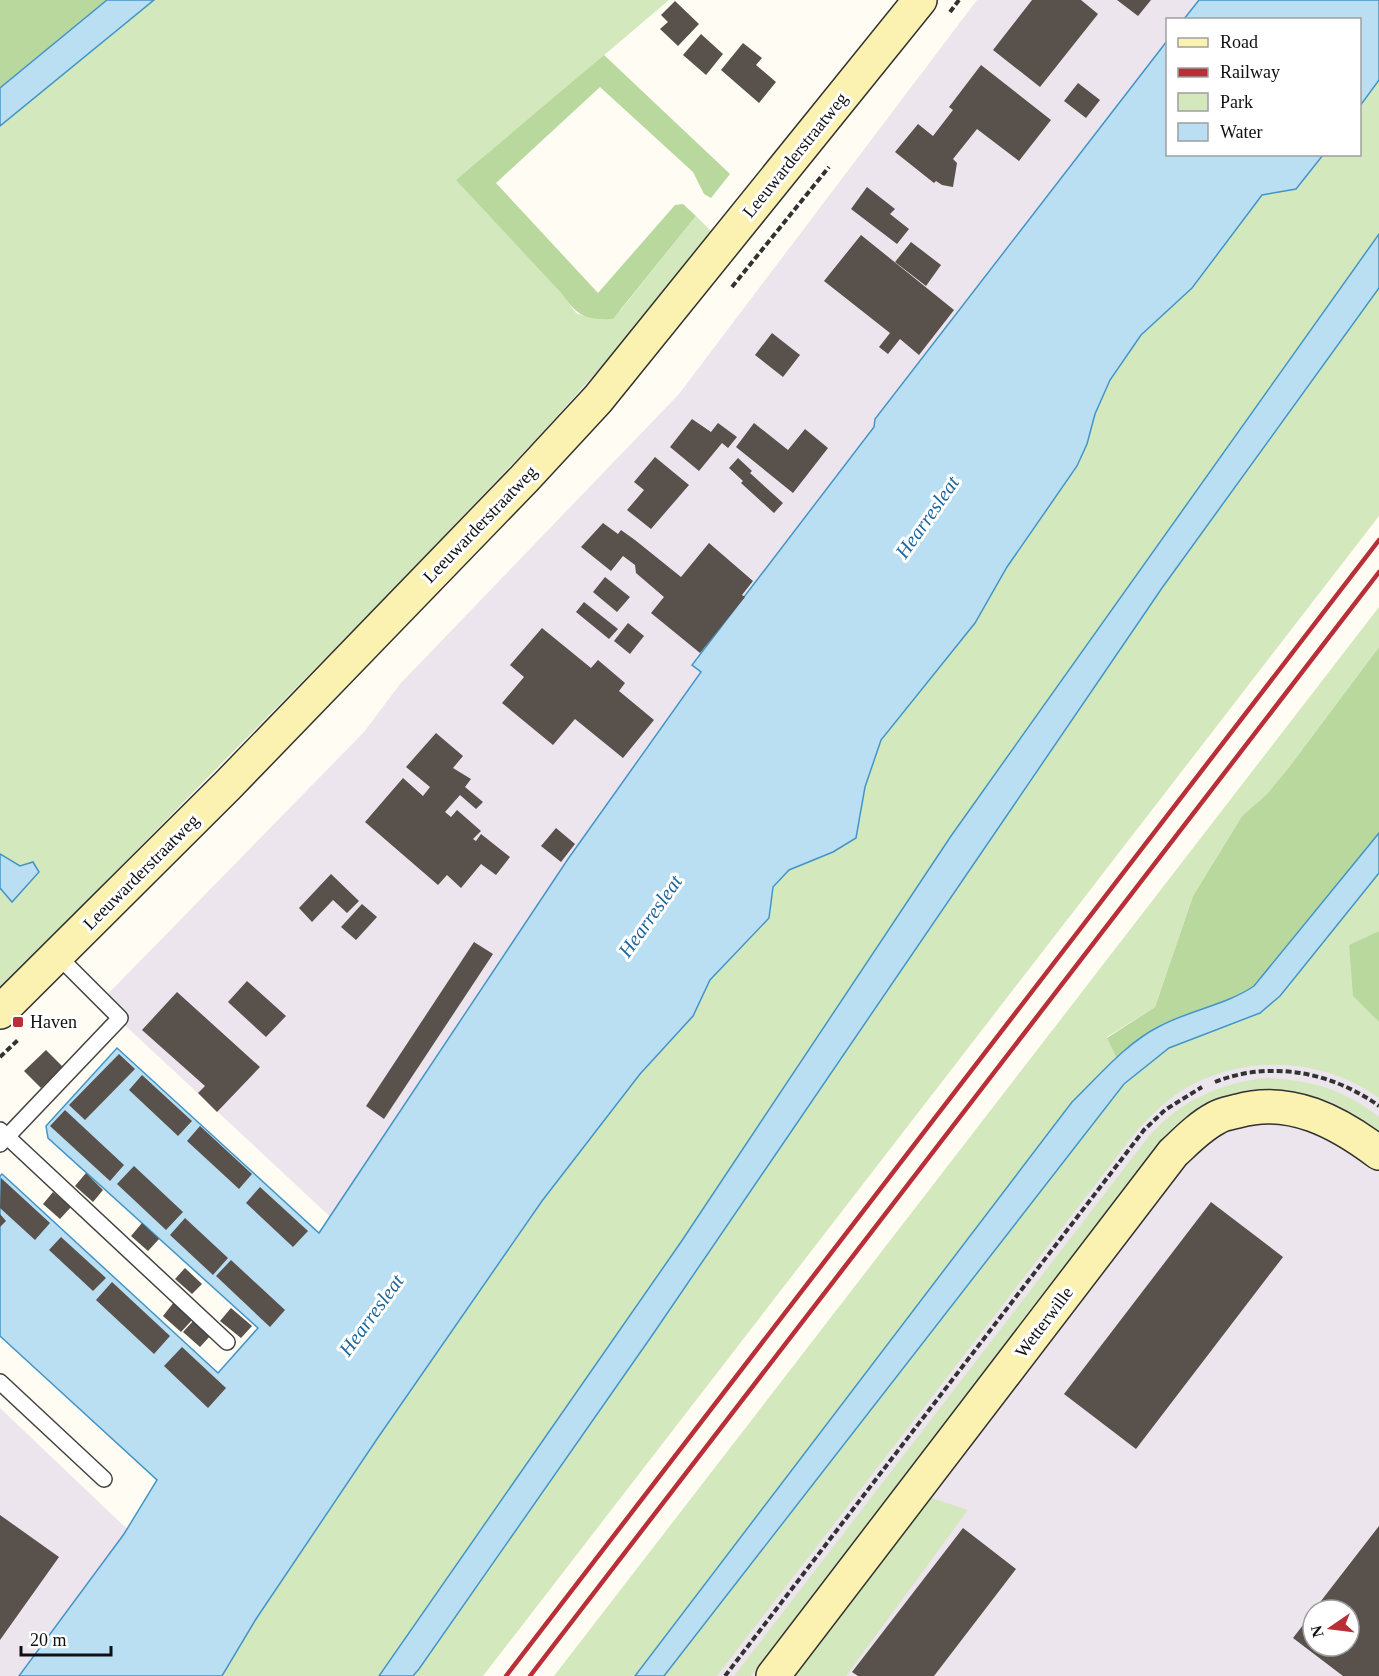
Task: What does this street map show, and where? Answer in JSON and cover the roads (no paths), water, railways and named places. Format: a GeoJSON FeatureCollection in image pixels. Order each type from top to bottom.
{"type":"FeatureCollection","features":[{"type":"Feature","properties":{"kind":"street","name":"Leeuwarderstraatweg"},"geometry":{"type":"LineString","coordinates":[[0,1012],[58,957],[458,547],[598,399],[920,0]]}},
{"type":"Feature","properties":{"kind":"street","name":"Wetterwille"},"geometry":{"type":"LineString","coordinates":[[773,1676],[1173,1153],[1193,1134],[1217,1116],[1246,1108],[1279,1107],[1313,1114],[1333,1123],[1379,1153]]}},
{"type":"Feature","properties":{"kind":"lane"},"geometry":{"type":"LineString","coordinates":[[58,957],[120,1018],[2,1137],[227,1342]]}},
{"type":"Feature","properties":{"kind":"lane"},"geometry":{"type":"LineString","coordinates":[[0,1382],[104,1479]]}},
{"type":"Feature","properties":{"kind":"water"},"geometry":{"type":"Polygon","coordinates":[[[107,0],[154,0],[0,126],[0,88],[107,0]]]}},
{"type":"Feature","properties":{"kind":"water"},"geometry":{"type":"Polygon","coordinates":[[[1199,0],[1379,0],[1379,80],[1361,105],[1361,18],[1185,18],[1199,0]]]}},
{"type":"Feature","properties":{"kind":"water","name":"Hearresleat"},"geometry":{"type":"Polygon","coordinates":[[[1166,42],[1166,156],[1322,156],[1296,189],[1262,195],[1192,288],[1141,335],[1110,380],[1095,414],[1087,444],[1077,466],[1007,567],[975,623],[881,740],[865,787],[856,838],[833,852],[789,870],[773,887],[769,918],[710,980],[693,1016],[640,1074],[542,1201],[377,1439],[256,1619],[222,1676],[19,1676],[124,1534],[157,1480],[0,1336],[0,1176],[2,1174],[218,1373],[258,1328],[48,1138],[46,1126],[117,1048],[319,1233],[568,859],[701,672],[692,665],[874,427],[875,419],[1166,42]]]}},
{"type":"Feature","properties":{"kind":"water"},"geometry":{"type":"Polygon","coordinates":[[[1379,234],[1379,288],[1162,588],[651,1337],[419,1669],[413,1676],[379,1676],[681,1242],[951,836],[1379,234]]]}},
{"type":"Feature","properties":{"kind":"water"},"geometry":{"type":"Polygon","coordinates":[[[1379,833],[1379,873],[1280,996],[1260,1013],[1169,1048],[1124,1084],[664,1676],[635,1676],[1072,1102],[1114,1060],[1148,1033],[1172,1020],[1232,998],[1254,986],[1379,833]]]}},
{"type":"Feature","properties":{"kind":"water"},"geometry":{"type":"Polygon","coordinates":[[[0,854],[20,866],[33,862],[39,872],[12,902],[0,888],[0,854]]]}},
{"type":"Feature","properties":{"kind":"railway"},"geometry":{"type":"LineString","coordinates":[[506,1676],[1379,540]]}},
{"type":"Feature","properties":{"kind":"railway"},"geometry":{"type":"LineString","coordinates":[[530,1676],[1379,572]]}},
{"type":"Feature","properties":{"kind":"place","name":"Haven"},"geometry":{"type":"Point","coordinates":[18,1022]}}]}
